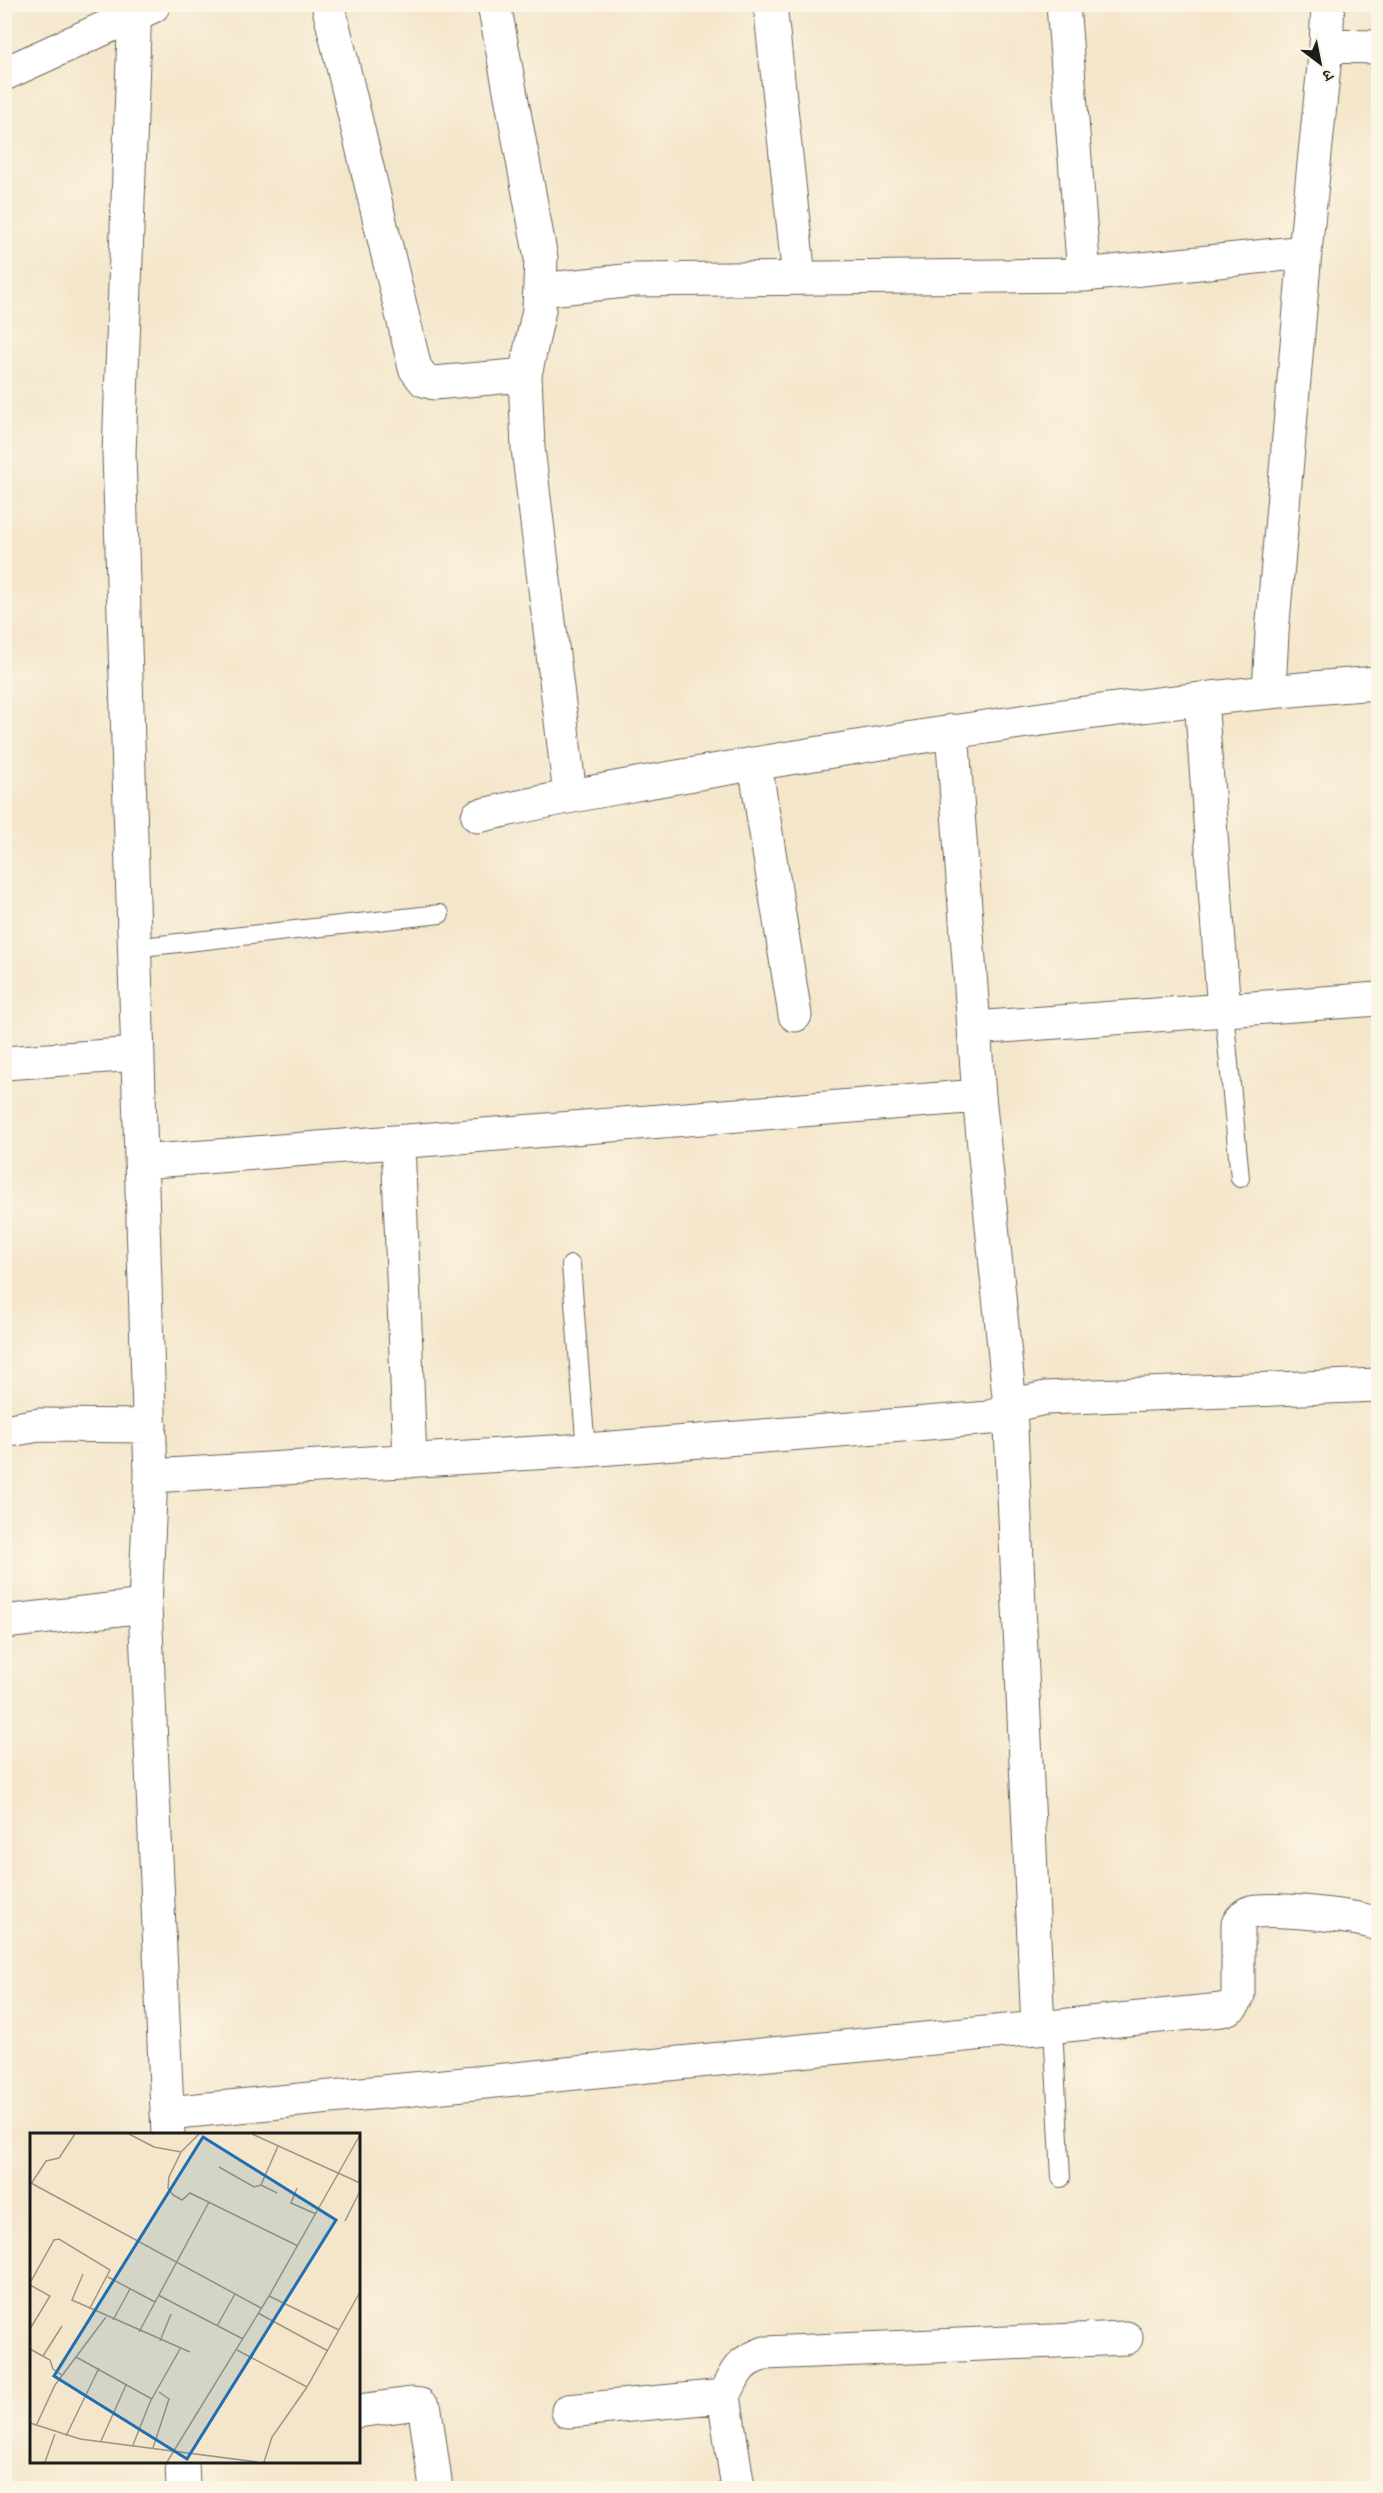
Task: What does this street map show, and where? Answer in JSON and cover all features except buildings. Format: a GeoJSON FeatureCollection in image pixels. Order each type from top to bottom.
{"type":"FeatureCollection","features":[{"type":"Feature","properties":{"kind":"street"},"geometry":{"type":"LineString","coordinates":[[328,4],[415,368],[424,380],[434,383],[525,375]]}},
{"type":"Feature","properties":{"kind":"street"},"geometry":{"type":"LineString","coordinates":[[494,4],[541,258],[539,310],[525,375],[528,448],[570,795]]}},
{"type":"Feature","properties":{"kind":"street"},"geometry":{"type":"LineString","coordinates":[[770,4],[799,278]]}},
{"type":"Feature","properties":{"kind":"street"},"geometry":{"type":"LineString","coordinates":[[1063,4],[1084,275]]}},
{"type":"Feature","properties":{"kind":"street"},"geometry":{"type":"LineString","coordinates":[[1269,691],[1328,4]]}},
{"type":"Feature","properties":{"kind":"street"},"geometry":{"type":"LineString","coordinates":[[4,74],[142,8],[119,454],[150,1426],[151,1476],[145,1606],[167,2124],[1230,2008],[1238,1995],[1238,1924],[1242,1917],[1263,1911],[1334,1915],[1378,1924]]}},
{"type":"Feature","properties":{"kind":"street"},"geometry":{"type":"LineString","coordinates":[[1326,46],[1378,47]]}},
{"type":"Feature","properties":{"kind":"street"},"geometry":{"type":"LineString","coordinates":[[540,290],[634,280],[1084,275],[1305,252]]}},
{"type":"Feature","properties":{"kind":"street"},"geometry":{"type":"LineString","coordinates":[[478,816],[570,795],[952,731],[1269,691],[1378,683]]}},
{"type":"Feature","properties":{"kind":"street"},"geometry":{"type":"LineString","coordinates":[[1200,699],[1224,1011]]}},
{"type":"Feature","properties":{"kind":"street"},"geometry":{"type":"LineString","coordinates":[[952,731],[979,1096],[1010,1406],[1046,2027]]}},
{"type":"Feature","properties":{"kind":"street"},"geometry":{"type":"LineString","coordinates":[[755,764],[795,1016]]}},
{"type":"Feature","properties":{"kind":"street"},"geometry":{"type":"LineString","coordinates":[[974,1028],[1378,999]]}},
{"type":"Feature","properties":{"kind":"street"},"geometry":{"type":"LineString","coordinates":[[4,1063],[138,1054]]}},
{"type":"Feature","properties":{"kind":"street"},"geometry":{"type":"LineString","coordinates":[[141,1162],[979,1096]]}},
{"type":"Feature","properties":{"kind":"street"},"geometry":{"type":"LineString","coordinates":[[398,1142],[410,1461]]}},
{"type":"Feature","properties":{"kind":"street"},"geometry":{"type":"LineString","coordinates":[[151,1476],[586,1450],[990,1418],[1010,1406],[1045,1398],[1378,1385]]}},
{"type":"Feature","properties":{"kind":"street"},"geometry":{"type":"LineString","coordinates":[[4,1431],[39,1425],[150,1426]]}},
{"type":"Feature","properties":{"kind":"street"},"geometry":{"type":"LineString","coordinates":[[4,1622],[145,1606]]}},
{"type":"Feature","properties":{"kind":"street"},"geometry":{"type":"LineString","coordinates":[[738,2488],[724,2396],[736,2371],[746,2360],[765,2353],[1126,2338]]}},
{"type":"Feature","properties":{"kind":"street"},"geometry":{"type":"LineString","coordinates":[[568,2411],[724,2396]]}},
{"type":"Feature","properties":{"kind":"street"},"geometry":{"type":"LineString","coordinates":[[360,2412],[411,2404],[420,2405],[425,2410],[436,2488]]}},
{"type":"Feature","properties":{"kind":"street"},"geometry":{"type":"LineString","coordinates":[[182,2463],[183,2488]]}},
{"type":"Feature","properties":{"kind":"lane"},"geometry":{"type":"LineString","coordinates":[[133,948],[440,914]]}},
{"type":"Feature","properties":{"kind":"lane"},"geometry":{"type":"LineString","coordinates":[[1224,1011],[1240,1178]]}},
{"type":"Feature","properties":{"kind":"lane"},"geometry":{"type":"LineString","coordinates":[[571,1265],[586,1450]]}},
{"type":"Feature","properties":{"kind":"lane"},"geometry":{"type":"LineString","coordinates":[[1046,2027],[1061,2178]]}}]}
